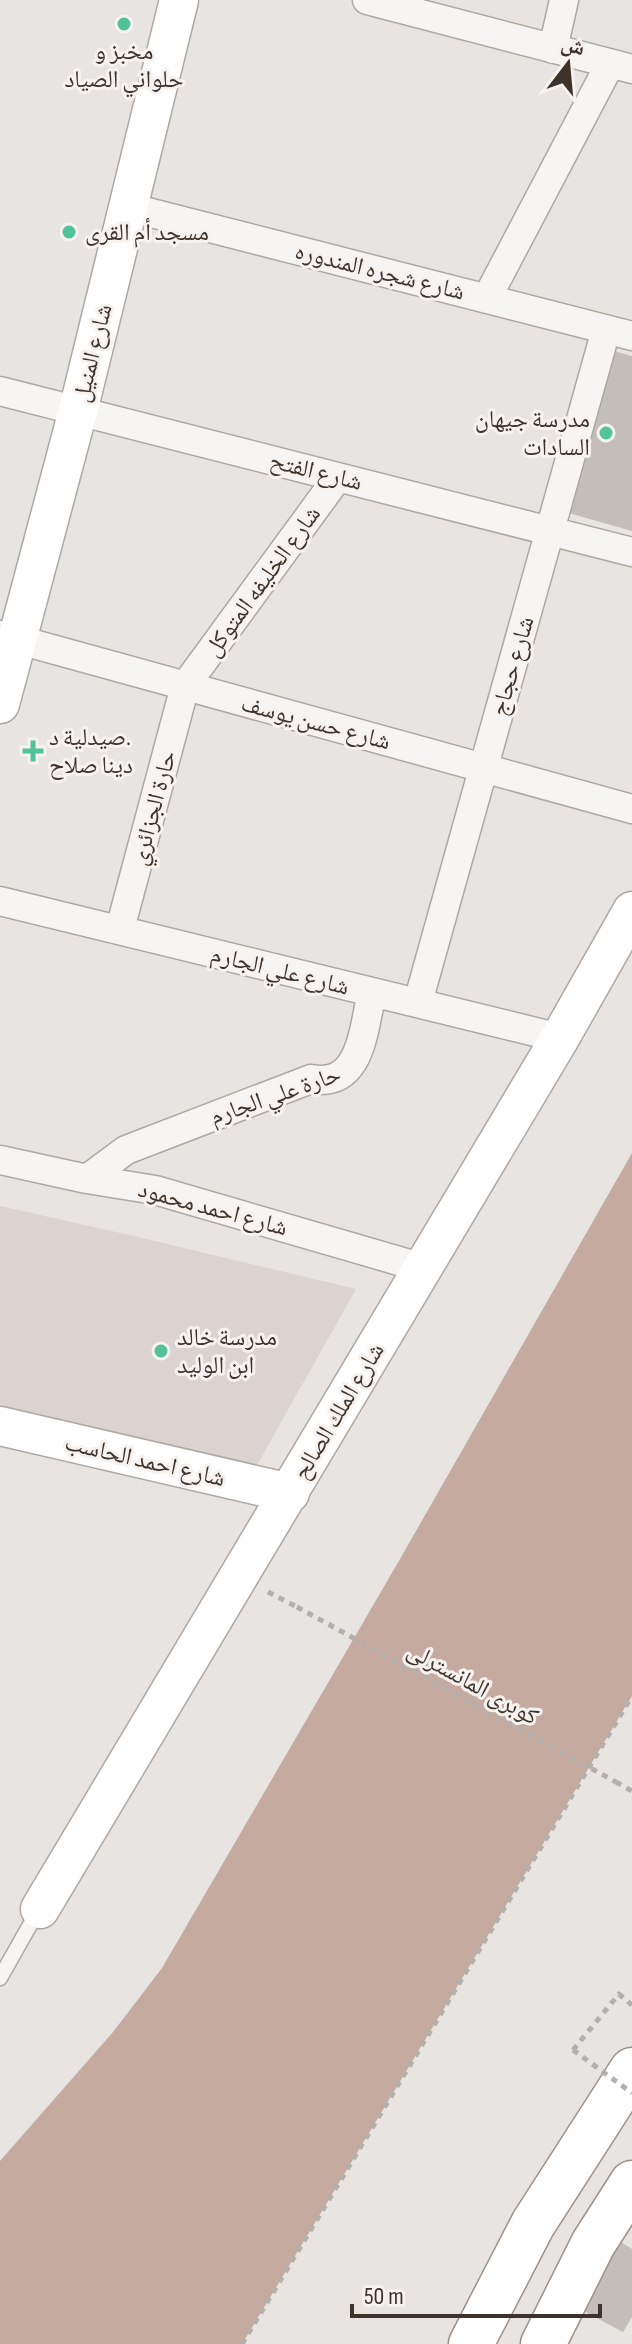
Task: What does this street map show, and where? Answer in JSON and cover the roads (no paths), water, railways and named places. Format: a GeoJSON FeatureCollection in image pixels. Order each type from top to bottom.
{"type":"FeatureCollection","features":[{"type":"Feature","properties":{"kind":"highway"},"geometry":{"type":"LineString","coordinates":[[471,2344],[533,2224],[632,2070]]}},
{"type":"Feature","properties":{"kind":"highway"},"geometry":{"type":"LineString","coordinates":[[543,2344],[593,2244],[632,2183]]}},
{"type":"Feature","properties":{"kind":"street","name":"شارع المنيل"},"geometry":{"type":"LineString","coordinates":[[0,704],[8,637],[78,411],[179,0]]}},
{"type":"Feature","properties":{"kind":"street"},"geometry":{"type":"LineString","coordinates":[[367,0],[621,66],[487,298]]}},
{"type":"Feature","properties":{"kind":"street"},"geometry":{"type":"LineString","coordinates":[[553,49],[564,0]]}},
{"type":"Feature","properties":{"kind":"street","name":"شارع شجره المندوره"},"geometry":{"type":"LineString","coordinates":[[128,207],[619,333]]}},
{"type":"Feature","properties":{"kind":"street","name":"شارع حجاج"},"geometry":{"type":"LineString","coordinates":[[418,1002],[549,531],[619,333]]}},
{"type":"Feature","properties":{"kind":"street","name":"شارع الفتح"},"geometry":{"type":"LineString","coordinates":[[0,391],[632,552]]}},
{"type":"Feature","properties":{"kind":"street","name":"شارع الخليفه المتوكل"},"geometry":{"type":"LineString","coordinates":[[185,686],[338,477]]}},
{"type":"Feature","properties":{"kind":"street","name":"شارع حسن يوسف"},"geometry":{"type":"LineString","coordinates":[[8,637],[632,809]]}},
{"type":"Feature","properties":{"kind":"street","name":"حارة الجزائري"},"geometry":{"type":"LineString","coordinates":[[120,929],[185,686]]}},
{"type":"Feature","properties":{"kind":"street","name":"شارع علي الجارم"},"geometry":{"type":"LineString","coordinates":[[0,901],[560,1038]]}},
{"type":"Feature","properties":{"kind":"street","name":"شارع الملك الصالح"},"geometry":{"type":"LineString","coordinates":[[40,1909],[560,1038],[632,911]]}},
{"type":"Feature","properties":{"kind":"street","name":"حارة علي الجارم"},"geometry":{"type":"LineString","coordinates":[[87,1179],[126,1150],[311,1079],[322,1081],[344,1074],[357,1055],[372,993]]}},
{"type":"Feature","properties":{"kind":"street","name":"شارع احمد محمود"},"geometry":{"type":"LineString","coordinates":[[0,1160],[155,1190],[423,1268]]}},
{"type":"Feature","properties":{"kind":"street","name":"شارع احمد الحاسب"},"geometry":{"type":"LineString","coordinates":[[0,1426],[290,1493]]}},
{"type":"Feature","properties":{"kind":"lane"},"geometry":{"type":"LineString","coordinates":[[0,1978],[40,1909]]}},
{"type":"Feature","properties":{"kind":"place","name":"مخبز و حلواني الصياد"},"geometry":{"type":"Point","coordinates":[124,24]}},
{"type":"Feature","properties":{"kind":"place","name":"مسجد أم القرى"},"geometry":{"type":"Point","coordinates":[69,232]}},
{"type":"Feature","properties":{"kind":"place","name":"مدرسة جيهان السادات"},"geometry":{"type":"Point","coordinates":[606,433]}},
{"type":"Feature","properties":{"kind":"place","name":"صيدلية د. دينا صلاح"},"geometry":{"type":"Point","coordinates":[33,751]}},
{"type":"Feature","properties":{"kind":"place","name":"مدرسة خالد ابن الوليد"},"geometry":{"type":"Point","coordinates":[161,1351]}}]}
